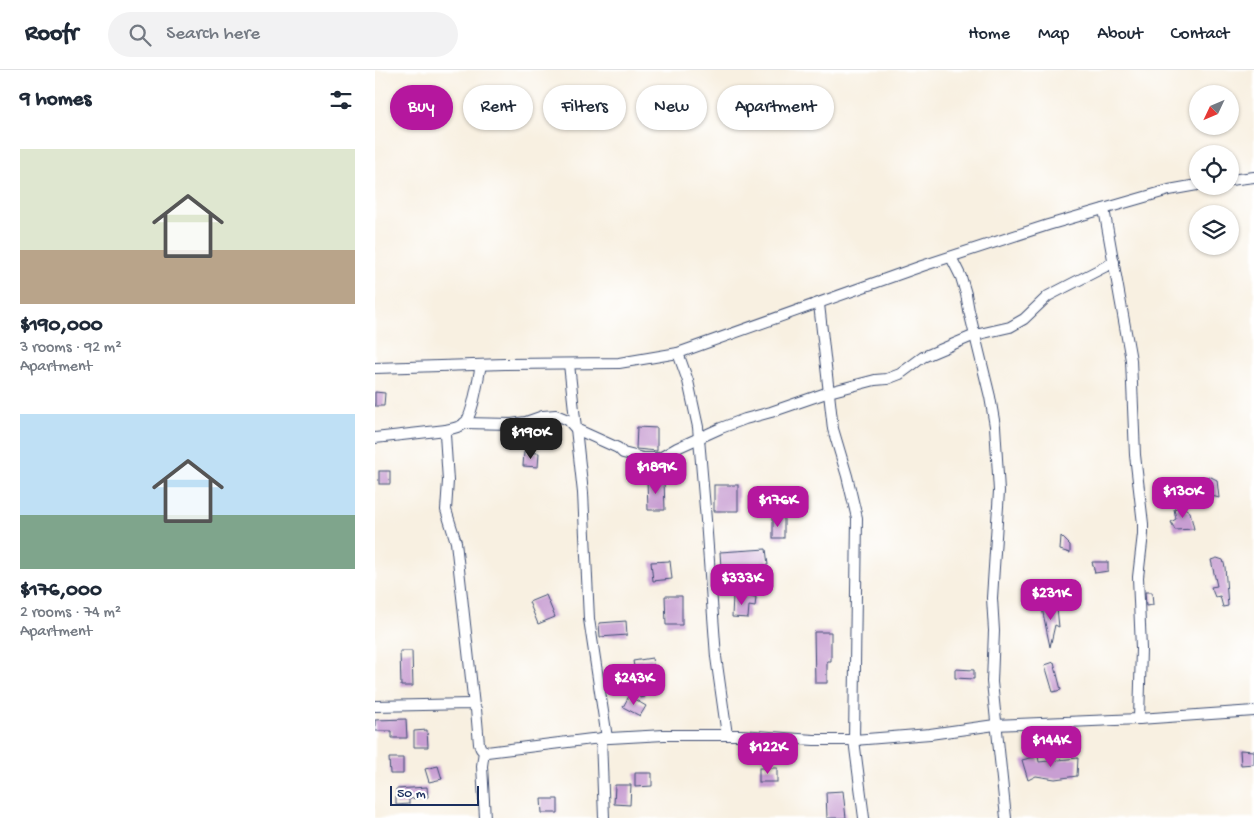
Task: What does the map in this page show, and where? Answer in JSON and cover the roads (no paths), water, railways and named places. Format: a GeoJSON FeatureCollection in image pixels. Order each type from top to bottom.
{"type":"FeatureCollection","features":[{"type":"Feature","properties":{"kind":"street"},"geometry":{"type":"LineString","coordinates":[[1239,179],[1254,177]]}},
{"type":"Feature","properties":{"kind":"street"},"geometry":{"type":"LineString","coordinates":[[375,368],[619,363],[678,353],[819,304],[857,288],[1048,225],[1169,190],[1189,186]]}},
{"type":"Feature","properties":{"kind":"street"},"geometry":{"type":"LineString","coordinates":[[1104,209],[1131,360],[1135,455],[1143,524],[1138,577],[1141,649],[1139,719]]}},
{"type":"Feature","properties":{"kind":"street"},"geometry":{"type":"LineString","coordinates":[[951,257],[964,286],[995,426],[999,491],[993,598],[992,682],[1006,818]]}},
{"type":"Feature","properties":{"kind":"street"},"geometry":{"type":"LineString","coordinates":[[375,438],[446,430],[464,423],[512,424],[527,422],[543,416],[556,415],[568,420],[576,429],[618,448],[623,453],[643,458],[660,458],[721,428],[829,392],[875,380],[887,379],[900,374],[923,357],[975,335],[1010,327],[1024,319],[1048,296],[1113,262]]}},
{"type":"Feature","properties":{"kind":"street"},"geometry":{"type":"LineString","coordinates":[[819,304],[833,429],[857,518],[854,740],[864,818]]}},
{"type":"Feature","properties":{"kind":"street"},"geometry":{"type":"LineString","coordinates":[[678,353],[688,381],[699,439],[716,657],[727,734]]}},
{"type":"Feature","properties":{"kind":"street"},"geometry":{"type":"LineString","coordinates":[[569,364],[586,531],[589,619],[604,738],[604,818]]}},
{"type":"Feature","properties":{"kind":"street"},"geometry":{"type":"LineString","coordinates":[[464,423],[467,420],[473,403],[481,365]]}},
{"type":"Feature","properties":{"kind":"street"},"geometry":{"type":"LineString","coordinates":[[446,430],[448,481],[446,510],[456,542],[474,706],[479,744],[483,751],[482,776],[485,818]]}},
{"type":"Feature","properties":{"kind":"street"},"geometry":{"type":"LineString","coordinates":[[375,706],[465,702],[474,706]]}},
{"type":"Feature","properties":{"kind":"street"},"geometry":{"type":"LineString","coordinates":[[483,751],[604,738],[664,735],[727,734],[814,740],[854,740],[930,734],[995,725],[1139,719],[1254,710]]}}]}
